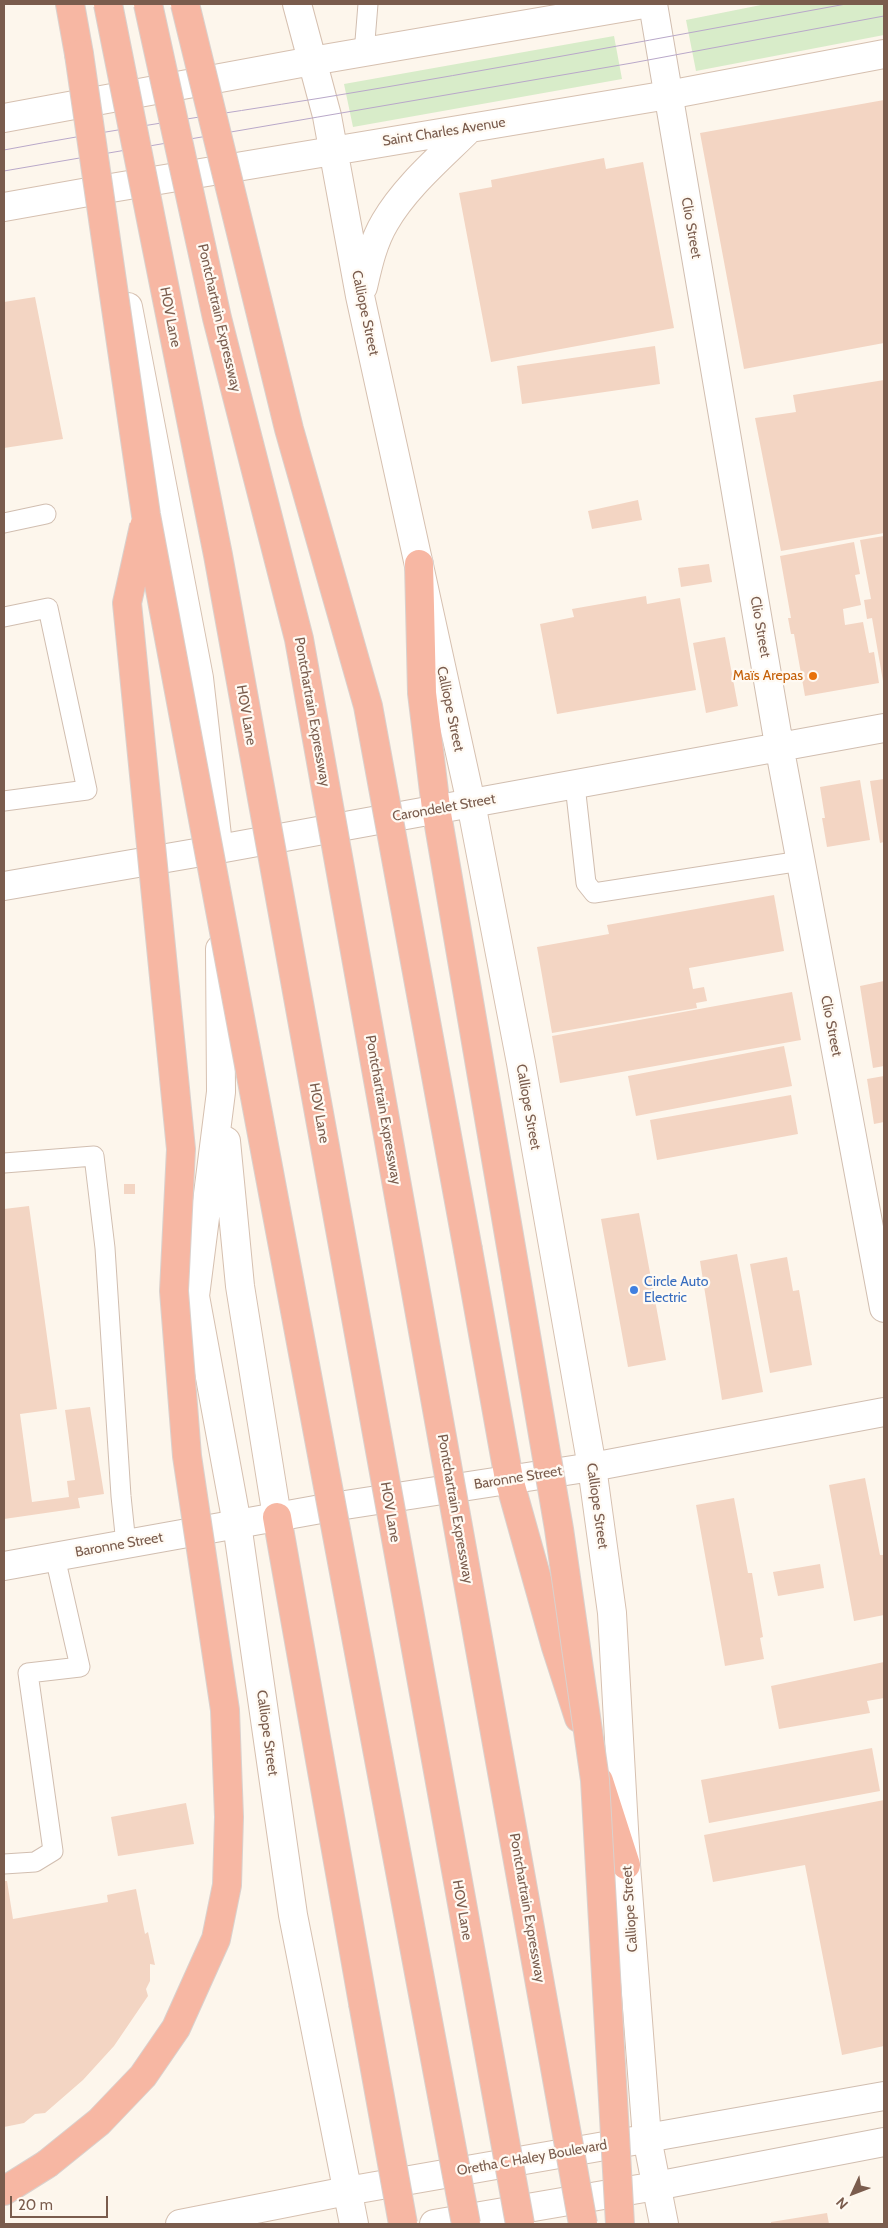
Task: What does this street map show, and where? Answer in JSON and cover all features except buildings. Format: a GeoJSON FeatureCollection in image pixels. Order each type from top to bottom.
{"type":"FeatureCollection","features":[{"type":"Feature","properties":{"kind":"highway"},"geometry":{"type":"LineString","coordinates":[[70,4],[80,54],[146,515],[466,2224]]}},
{"type":"Feature","properties":{"kind":"highway","name":"HOV Lane"},"geometry":{"type":"LineString","coordinates":[[108,4],[219,565],[520,2224]]}},
{"type":"Feature","properties":{"kind":"highway","name":"Pontchartrain Expressway"},"geometry":{"type":"LineString","coordinates":[[148,4],[217,318],[299,639],[583,2224]]}},
{"type":"Feature","properties":{"kind":"highway"},"geometry":{"type":"LineString","coordinates":[[185,4],[289,429],[368,706],[509,1480],[556,1647],[626,1865]]}},
{"type":"Feature","properties":{"kind":"highway"},"geometry":{"type":"LineString","coordinates":[[4,2190],[51,2162],[99,2122],[143,2076],[176,2028],[194,1990],[216,1939],[227,1885],[229,1817],[225,1710],[187,1456],[174,1291],[181,1149],[126,604],[146,515]]}},
{"type":"Feature","properties":{"kind":"highway"},"geometry":{"type":"LineString","coordinates":[[419,564],[422,693],[436,808],[559,1529],[595,1780],[620,2224]]}},
{"type":"Feature","properties":{"kind":"highway"},"geometry":{"type":"LineString","coordinates":[[276,1517],[403,2224]]}},
{"type":"Feature","properties":{"kind":"street","name":"Calliope Street"},"geometry":{"type":"LineString","coordinates":[[64,4],[105,188],[199,678],[219,849],[221,1092],[240,1286],[276,1517]]}},
{"type":"Feature","properties":{"kind":"street","name":"Calliope Street"},"geometry":{"type":"LineString","coordinates":[[297,4],[323,97],[360,296],[471,803],[521,1064],[592,1467],[612,1613],[626,1865],[647,2138],[664,2224]]}},
{"type":"Feature","properties":{"kind":"street"},"geometry":{"type":"LineString","coordinates":[[4,118],[312,61],[644,4]]}},
{"type":"Feature","properties":{"kind":"street","name":"Clio Street"},"geometry":{"type":"LineString","coordinates":[[653,4],[779,745],[884,1308]]}},
{"type":"Feature","properties":{"kind":"street","name":"Saint Charles Avenue"},"geometry":{"type":"LineString","coordinates":[[4,207],[105,188],[668,95],[884,54]]}},
{"type":"Feature","properties":{"kind":"street"},"geometry":{"type":"LineString","coordinates":[[360,296],[372,250],[385,222],[408,192],[470,128]]}},
{"type":"Feature","properties":{"kind":"street","name":"Carondelet Street"},"geometry":{"type":"LineString","coordinates":[[4,886],[219,849],[436,808],[575,785],[779,745],[884,728]]}},
{"type":"Feature","properties":{"kind":"street","name":"Calliope Street"},"geometry":{"type":"LineString","coordinates":[[221,1092],[195,1296],[237,1524],[293,1914],[354,2224]]}},
{"type":"Feature","properties":{"kind":"street","name":"Baronne Street"},"geometry":{"type":"LineString","coordinates":[[4,1566],[332,1506],[592,1467],[884,1412]]}},
{"type":"Feature","properties":{"kind":"street","name":"Oretha C Haley Boulevard"},"geometry":{"type":"LineString","coordinates":[[180,2224],[347,2191],[884,2096]]}},
{"type":"Feature","properties":{"kind":"street"},"geometry":{"type":"LineString","coordinates":[[434,2224],[656,2186],[884,2142]]}},
{"type":"Feature","properties":{"kind":"lane"},"geometry":{"type":"LineString","coordinates":[[364,53],[368,4]]}},
{"type":"Feature","properties":{"kind":"lane"},"geometry":{"type":"LineString","coordinates":[[4,523],[46,514]]}},
{"type":"Feature","properties":{"kind":"lane"},"geometry":{"type":"LineString","coordinates":[[4,617],[48,608],[87,790],[4,801]]}},
{"type":"Feature","properties":{"kind":"lane"},"geometry":{"type":"LineString","coordinates":[[575,785],[586,883],[594,893],[800,861]]}},
{"type":"Feature","properties":{"kind":"lane"},"geometry":{"type":"LineString","coordinates":[[4,1163],[94,1156],[105,1248],[121,1496],[126,1544]]}},
{"type":"Feature","properties":{"kind":"lane"},"geometry":{"type":"LineString","coordinates":[[4,1864],[35,1862],[53,1851],[28,1674],[80,1667],[55,1557]]}},
{"type":"Feature","properties":{"kind":"green space"},"geometry":{"type":"Polygon","coordinates":[[[766,4],[884,4],[884,35],[696,71],[686,20],[766,4]]]}},
{"type":"Feature","properties":{"kind":"green space"},"geometry":{"type":"Polygon","coordinates":[[[614,36],[622,79],[353,127],[344,84],[614,36]]]}},
{"type":"Feature","properties":{"kind":"tram line"},"geometry":{"type":"LineString","coordinates":[[4,150],[122,129],[453,76],[846,4]]}},
{"type":"Feature","properties":{"kind":"tram line"},"geometry":{"type":"LineString","coordinates":[[4,171],[632,63],[884,16]]}},
{"type":"Feature","properties":{"kind":"place","name":"Maïs Arepas"},"geometry":{"type":"Point","coordinates":[813,676]}},
{"type":"Feature","properties":{"kind":"place","name":"Circle Auto Electric"},"geometry":{"type":"Point","coordinates":[634,1290]}}]}
